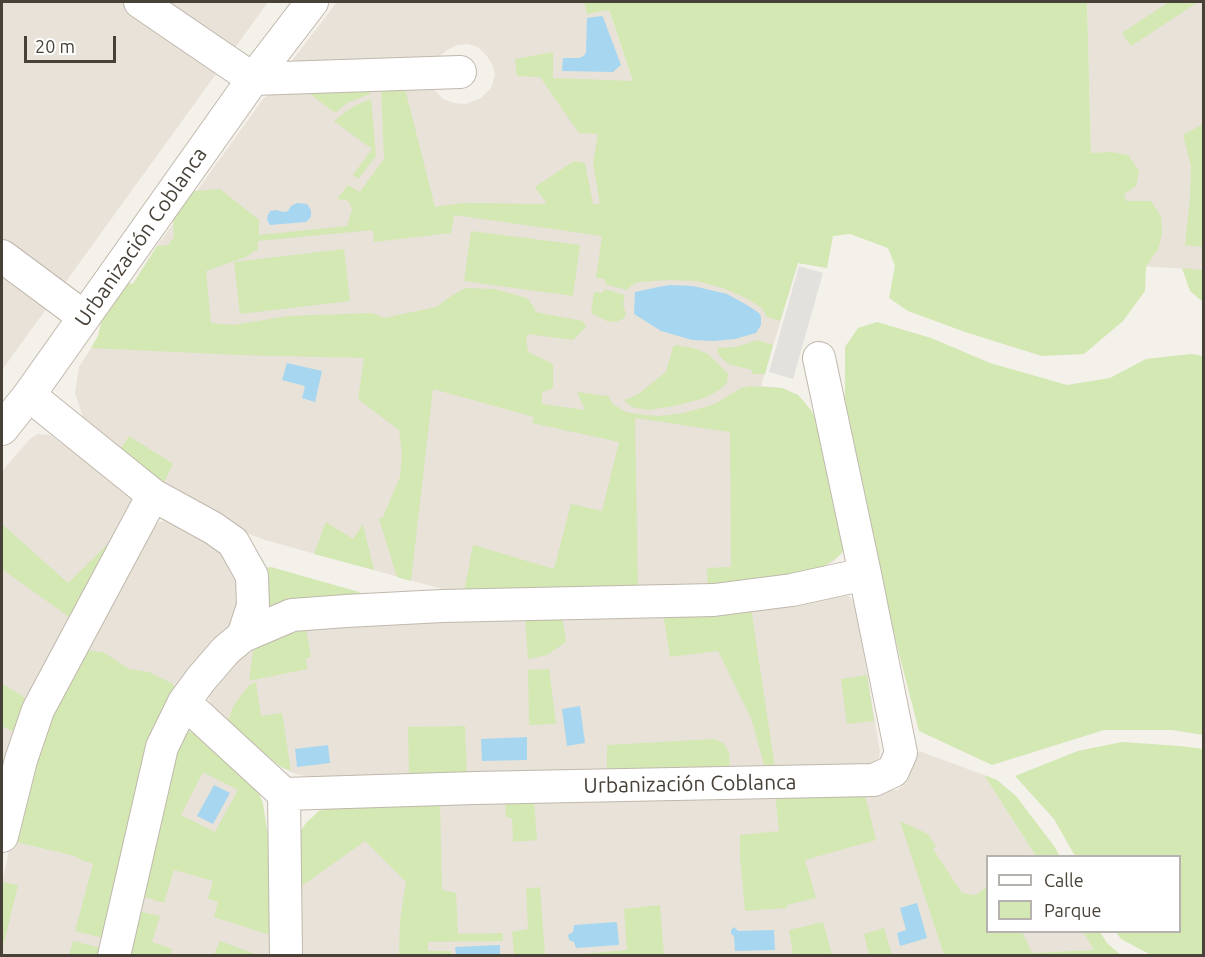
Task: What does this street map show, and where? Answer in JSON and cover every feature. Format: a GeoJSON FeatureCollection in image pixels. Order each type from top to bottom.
{"type":"FeatureCollection","features":[{"type":"Feature","properties":{"kind":"street"},"geometry":{"type":"LineString","coordinates":[[140,2],[253,79],[460,72]]}},
{"type":"Feature","properties":{"kind":"street","name":"Urbanización Coblanca"},"geometry":{"type":"LineString","coordinates":[[2,429],[253,79],[312,2]]}},
{"type":"Feature","properties":{"kind":"street"},"geometry":{"type":"LineString","coordinates":[[2,256],[84,317]]}},
{"type":"Feature","properties":{"kind":"street","name":"Urbanización Coblanca"},"geometry":{"type":"LineString","coordinates":[[284,794],[873,780],[893,771],[901,753],[866,574],[819,358]]}},
{"type":"Feature","properties":{"kind":"street"},"geometry":{"type":"LineString","coordinates":[[28,395],[153,495],[213,528],[233,542],[252,576],[253,606],[243,636]]}},
{"type":"Feature","properties":{"kind":"street"},"geometry":{"type":"LineString","coordinates":[[2,836],[21,760],[38,710],[153,495]]}},
{"type":"Feature","properties":{"kind":"street"},"geometry":{"type":"LineString","coordinates":[[114,956],[162,747],[184,702],[226,650],[243,636],[292,615],[345,610],[442,606],[714,600],[792,590],[866,574]]}},
{"type":"Feature","properties":{"kind":"street"},"geometry":{"type":"LineString","coordinates":[[184,702],[284,794],[286,956]]}},
{"type":"Feature","properties":{"kind":"shaded area"},"geometry":{"type":"Polygon","coordinates":[[[2,2],[268,2],[2,370],[2,2]]]}},
{"type":"Feature","properties":{"kind":"shaded area"},"geometry":{"type":"Polygon","coordinates":[[[337,2],[606,2],[633,81],[827,268],[798,263],[761,386],[782,388],[798,395],[811,410],[838,557],[830,564],[708,587],[446,590],[265,540],[241,531],[155,476],[93,430],[83,417],[75,393],[79,367],[157,246],[264,98],[270,94],[425,84],[443,99],[466,104],[481,98],[491,88],[495,75],[492,64],[478,47],[468,44],[457,45],[439,57],[295,68],[291,62],[337,2]]]}},
{"type":"Feature","properties":{"kind":"shaded area"},"geometry":{"type":"Polygon","coordinates":[[[1087,2],[1203,2],[1203,270],[1094,263],[1087,2]]]}},
{"type":"Feature","properties":{"kind":"shaded area"},"geometry":{"type":"Polygon","coordinates":[[[799,266],[823,273],[793,379],[769,372],[799,266]]]}},
{"type":"Feature","properties":{"kind":"shaded area"},"geometry":{"type":"Polygon","coordinates":[[[38,434],[50,435],[129,493],[132,499],[131,506],[14,734],[2,769],[2,471],[30,439],[38,434]]]}},
{"type":"Feature","properties":{"kind":"shaded area"},"geometry":{"type":"Polygon","coordinates":[[[165,521],[190,529],[221,551],[235,575],[238,588],[236,611],[226,633],[172,699],[84,654],[150,529],[157,523],[165,521]]]}},
{"type":"Feature","properties":{"kind":"shaded area"},"geometry":{"type":"Polygon","coordinates":[[[840,593],[849,596],[856,605],[880,752],[879,758],[869,766],[317,779],[296,774],[281,767],[217,714],[210,704],[208,695],[244,656],[273,639],[306,629],[840,593]]]}},
{"type":"Feature","properties":{"kind":"shaded area"},"geometry":{"type":"Polygon","coordinates":[[[188,731],[193,733],[263,804],[269,844],[271,955],[129,956],[168,771],[188,731]]]}},
{"type":"Feature","properties":{"kind":"shaded area"},"geometry":{"type":"Polygon","coordinates":[[[919,751],[984,775],[1035,855],[986,855],[986,933],[1084,933],[1094,950],[992,956],[297,956],[300,832],[319,811],[334,807],[897,790],[907,783],[919,751]]]}},
{"type":"Feature","properties":{"kind":"shaded area"},"geometry":{"type":"Polygon","coordinates":[[[11,841],[120,866],[100,955],[2,956],[2,884],[11,841]]]}},
{"type":"Feature","properties":{"kind":"green space"},"geometry":{"type":"Polygon","coordinates":[[[584,2],[1087,2],[1091,153],[1111,152],[1128,155],[1139,171],[1136,186],[1124,194],[1126,201],[1151,201],[1161,217],[1162,233],[1158,250],[1146,266],[1145,291],[1123,321],[1084,354],[1042,356],[908,311],[889,298],[895,266],[888,248],[850,234],[833,236],[827,268],[798,263],[780,321],[767,317],[762,308],[746,298],[723,288],[697,281],[639,282],[627,290],[605,284],[605,279],[596,278],[602,236],[454,215],[451,233],[374,242],[373,230],[258,241],[258,249],[246,257],[206,271],[211,323],[234,325],[288,316],[372,313],[384,318],[436,307],[465,288],[494,289],[527,298],[535,312],[583,321],[586,327],[573,340],[528,334],[526,339],[528,352],[553,364],[553,388],[542,392],[542,404],[585,410],[577,392],[608,396],[613,404],[625,412],[660,416],[684,413],[715,404],[741,388],[751,386],[782,388],[798,395],[811,410],[820,428],[845,549],[838,557],[820,569],[708,587],[707,568],[731,567],[730,432],[635,418],[638,588],[464,592],[473,545],[554,569],[571,504],[602,511],[619,442],[532,423],[534,417],[433,389],[411,581],[397,577],[379,519],[383,517],[400,477],[402,455],[399,430],[358,399],[364,358],[91,348],[98,336],[103,314],[123,282],[133,284],[157,246],[168,245],[174,237],[173,216],[185,192],[220,189],[259,220],[259,235],[347,226],[352,210],[350,203],[337,199],[348,185],[360,192],[384,159],[381,86],[404,85],[435,207],[463,203],[547,204],[535,187],[574,161],[585,163],[593,204],[600,204],[593,163],[598,134],[579,133],[540,77],[517,76],[515,59],[553,52],[553,78],[633,81],[609,10],[587,14],[584,2]]]}},
{"type":"Feature","properties":{"kind":"green space"},"geometry":{"type":"Polygon","coordinates":[[[1169,2],[1198,2],[1131,46],[1122,33],[1169,2]]]}},
{"type":"Feature","properties":{"kind":"green space"},"geometry":{"type":"Polygon","coordinates":[[[370,87],[370,94],[347,103],[335,113],[305,90],[370,87]]]}},
{"type":"Feature","properties":{"kind":"green space"},"geometry":{"type":"Polygon","coordinates":[[[371,99],[376,156],[358,179],[353,175],[372,149],[334,121],[354,106],[371,99]]]}},
{"type":"Feature","properties":{"kind":"green space"},"geometry":{"type":"Polygon","coordinates":[[[1203,124],[1203,247],[1185,245],[1191,166],[1183,135],[1203,124]]]}},
{"type":"Feature","properties":{"kind":"green space"},"geometry":{"type":"Polygon","coordinates":[[[471,231],[580,245],[573,296],[464,281],[471,231]]]}},
{"type":"Feature","properties":{"kind":"green space"},"geometry":{"type":"Polygon","coordinates":[[[344,249],[350,301],[240,314],[234,262],[344,249]]]}},
{"type":"Feature","properties":{"kind":"green space"},"geometry":{"type":"Polygon","coordinates":[[[1182,268],[1203,270],[1203,302],[1190,291],[1182,268]]]}},
{"type":"Feature","properties":{"kind":"green space"},"geometry":{"type":"Polygon","coordinates":[[[604,289],[625,295],[623,304],[626,315],[623,319],[615,322],[607,321],[591,313],[594,292],[603,293],[604,289]]]}},
{"type":"Feature","properties":{"kind":"green space"},"geometry":{"type":"Polygon","coordinates":[[[877,322],[931,338],[990,363],[1067,385],[1110,378],[1146,359],[1191,354],[1203,356],[1203,735],[1172,730],[1104,730],[992,765],[919,731],[893,630],[845,399],[845,347],[858,328],[877,322]]]}},
{"type":"Feature","properties":{"kind":"green space"},"geometry":{"type":"Polygon","coordinates":[[[757,340],[773,345],[765,374],[752,374],[752,370],[728,364],[719,355],[717,348],[736,347],[757,340]]]}},
{"type":"Feature","properties":{"kind":"green space"},"geometry":{"type":"Polygon","coordinates":[[[676,345],[694,348],[708,354],[728,374],[727,383],[705,398],[674,406],[648,410],[632,407],[624,400],[637,395],[666,372],[673,347],[676,345]]]}},
{"type":"Feature","properties":{"kind":"green space"},"geometry":{"type":"Polygon","coordinates":[[[129,436],[173,464],[164,482],[120,450],[129,436]]]}},
{"type":"Feature","properties":{"kind":"green space"},"geometry":{"type":"Polygon","coordinates":[[[326,522],[353,539],[363,524],[374,570],[314,554],[326,522]]]}},
{"type":"Feature","properties":{"kind":"green space"},"geometry":{"type":"Polygon","coordinates":[[[2,524],[68,583],[115,537],[72,619],[2,569],[2,524]]]}},
{"type":"Feature","properties":{"kind":"green space"},"geometry":{"type":"Polygon","coordinates":[[[271,567],[359,592],[361,595],[264,619],[264,568],[271,567]]]}},
{"type":"Feature","properties":{"kind":"green space"},"geometry":{"type":"Polygon","coordinates":[[[751,608],[775,768],[765,768],[751,718],[718,651],[670,657],[663,613],[751,608]]]}},
{"type":"Feature","properties":{"kind":"green space"},"geometry":{"type":"Polygon","coordinates":[[[562,615],[566,642],[547,655],[528,659],[525,616],[562,615]]]}},
{"type":"Feature","properties":{"kind":"green space"},"geometry":{"type":"Polygon","coordinates":[[[306,629],[311,657],[306,658],[307,669],[249,681],[253,651],[273,639],[306,629]]]}},
{"type":"Feature","properties":{"kind":"green space"},"geometry":{"type":"Polygon","coordinates":[[[81,650],[103,652],[129,669],[149,672],[173,684],[185,700],[104,938],[75,931],[93,864],[75,856],[11,841],[32,753],[81,650]]]}},
{"type":"Feature","properties":{"kind":"green space"},"geometry":{"type":"Polygon","coordinates":[[[549,669],[556,724],[529,725],[528,670],[549,669]]]}},
{"type":"Feature","properties":{"kind":"green space"},"geometry":{"type":"Polygon","coordinates":[[[867,675],[874,721],[847,724],[841,679],[867,675]]]}},
{"type":"Feature","properties":{"kind":"green space"},"geometry":{"type":"Polygon","coordinates":[[[256,682],[261,716],[282,713],[291,771],[281,767],[227,723],[233,707],[242,694],[248,686],[256,682]]]}},
{"type":"Feature","properties":{"kind":"green space"},"geometry":{"type":"Polygon","coordinates":[[[2,684],[23,696],[26,703],[14,732],[2,726],[2,684]]]}},
{"type":"Feature","properties":{"kind":"green space"},"geometry":{"type":"Polygon","coordinates":[[[465,726],[467,776],[409,777],[408,727],[465,726]]]}},
{"type":"Feature","properties":{"kind":"green space"},"geometry":{"type":"Polygon","coordinates":[[[188,731],[193,733],[215,749],[258,791],[263,804],[269,844],[270,935],[214,917],[218,902],[208,899],[213,881],[174,870],[164,903],[141,896],[168,771],[188,731]],[[203,772],[181,815],[215,832],[238,790],[203,772]]]}},
{"type":"Feature","properties":{"kind":"green space"},"geometry":{"type":"Polygon","coordinates":[[[714,739],[723,743],[729,752],[730,769],[607,773],[607,745],[714,739]]]}},
{"type":"Feature","properties":{"kind":"green space"},"geometry":{"type":"Polygon","coordinates":[[[1122,742],[1203,749],[1203,955],[1151,955],[1121,939],[1117,933],[1181,933],[1181,855],[1074,855],[1054,819],[1015,776],[1078,751],[1122,742]]]}},
{"type":"Feature","properties":{"kind":"green space"},"geometry":{"type":"Polygon","coordinates":[[[984,775],[997,780],[1016,796],[1059,855],[1035,855],[984,775]]]}},
{"type":"Feature","properties":{"kind":"green space"},"geometry":{"type":"Polygon","coordinates":[[[864,791],[876,840],[805,860],[816,898],[787,905],[787,908],[745,911],[740,835],[779,831],[775,792],[864,791]]]}},
{"type":"Feature","properties":{"kind":"green space"},"geometry":{"type":"Polygon","coordinates":[[[534,800],[537,840],[513,842],[512,818],[506,817],[505,801],[534,800]]]}},
{"type":"Feature","properties":{"kind":"green space"},"geometry":{"type":"Polygon","coordinates":[[[440,802],[442,890],[456,893],[458,934],[503,933],[503,941],[428,942],[428,951],[451,951],[451,955],[399,955],[400,920],[406,882],[365,841],[296,890],[297,844],[300,832],[319,811],[334,807],[440,802]]]}},
{"type":"Feature","properties":{"kind":"green space"},"geometry":{"type":"Polygon","coordinates":[[[900,821],[928,834],[936,846],[933,849],[962,893],[975,895],[986,888],[986,933],[1022,933],[1032,953],[1094,950],[1084,933],[1101,933],[1107,943],[1121,955],[944,955],[900,821]]]}},
{"type":"Feature","properties":{"kind":"green space"},"geometry":{"type":"Polygon","coordinates":[[[2,882],[18,885],[2,951],[2,882]]]}},
{"type":"Feature","properties":{"kind":"green space"},"geometry":{"type":"Polygon","coordinates":[[[540,887],[545,955],[514,955],[512,932],[528,929],[526,889],[540,887]]]}},
{"type":"Feature","properties":{"kind":"green space"},"geometry":{"type":"Polygon","coordinates":[[[660,905],[664,955],[569,955],[627,950],[624,909],[660,905]]]}},
{"type":"Feature","properties":{"kind":"green space"},"geometry":{"type":"Polygon","coordinates":[[[138,911],[160,916],[152,942],[172,949],[170,955],[129,956],[138,911]]]}},
{"type":"Feature","properties":{"kind":"green space"},"geometry":{"type":"Polygon","coordinates":[[[823,922],[832,955],[793,955],[789,930],[823,922]]]}},
{"type":"Feature","properties":{"kind":"green space"},"geometry":{"type":"Polygon","coordinates":[[[884,928],[892,955],[869,955],[864,934],[884,928]]]}},
{"type":"Feature","properties":{"kind":"green space"},"geometry":{"type":"Polygon","coordinates":[[[73,941],[101,948],[100,955],[69,956],[73,941]]]}},
{"type":"Feature","properties":{"kind":"green space"},"geometry":{"type":"Polygon","coordinates":[[[220,941],[258,955],[214,955],[220,941]]]}},
{"type":"Feature","properties":{"kind":"water"},"geometry":{"type":"Polygon","coordinates":[[[601,16],[621,65],[613,72],[562,71],[563,58],[579,58],[586,52],[587,18],[601,16]]]}},
{"type":"Feature","properties":{"kind":"water"},"geometry":{"type":"Polygon","coordinates":[[[297,203],[307,204],[311,210],[311,217],[306,222],[270,225],[267,220],[270,211],[288,211],[297,203]]]}},
{"type":"Feature","properties":{"kind":"water"},"geometry":{"type":"Polygon","coordinates":[[[670,285],[693,286],[727,294],[759,313],[761,325],[756,333],[735,339],[692,340],[661,331],[634,314],[635,292],[670,285]]]}},
{"type":"Feature","properties":{"kind":"water"},"geometry":{"type":"Polygon","coordinates":[[[287,363],[322,371],[315,402],[302,398],[305,386],[282,380],[287,363]]]}},
{"type":"Feature","properties":{"kind":"water"},"geometry":{"type":"Polygon","coordinates":[[[580,706],[585,743],[567,746],[562,709],[580,706]]]}},
{"type":"Feature","properties":{"kind":"water"},"geometry":{"type":"Polygon","coordinates":[[[527,737],[527,760],[482,761],[481,739],[527,737]]]}},
{"type":"Feature","properties":{"kind":"water"},"geometry":{"type":"Polygon","coordinates":[[[328,745],[330,763],[297,767],[295,749],[328,745]]]}},
{"type":"Feature","properties":{"kind":"water"},"geometry":{"type":"Polygon","coordinates":[[[214,785],[230,793],[213,824],[197,816],[214,785]]]}},
{"type":"Feature","properties":{"kind":"water"},"geometry":{"type":"Polygon","coordinates":[[[917,903],[927,938],[900,946],[897,933],[906,930],[900,908],[917,903]]]}},
{"type":"Feature","properties":{"kind":"water"},"geometry":{"type":"Polygon","coordinates":[[[616,922],[618,945],[576,948],[574,942],[569,940],[568,935],[573,932],[574,925],[616,922]]]}},
{"type":"Feature","properties":{"kind":"water"},"geometry":{"type":"Polygon","coordinates":[[[734,927],[738,931],[774,930],[775,950],[735,951],[734,936],[731,934],[734,927]]]}},
{"type":"Feature","properties":{"kind":"water"},"geometry":{"type":"Polygon","coordinates":[[[500,945],[500,955],[456,955],[455,947],[500,945]]]}}]}
